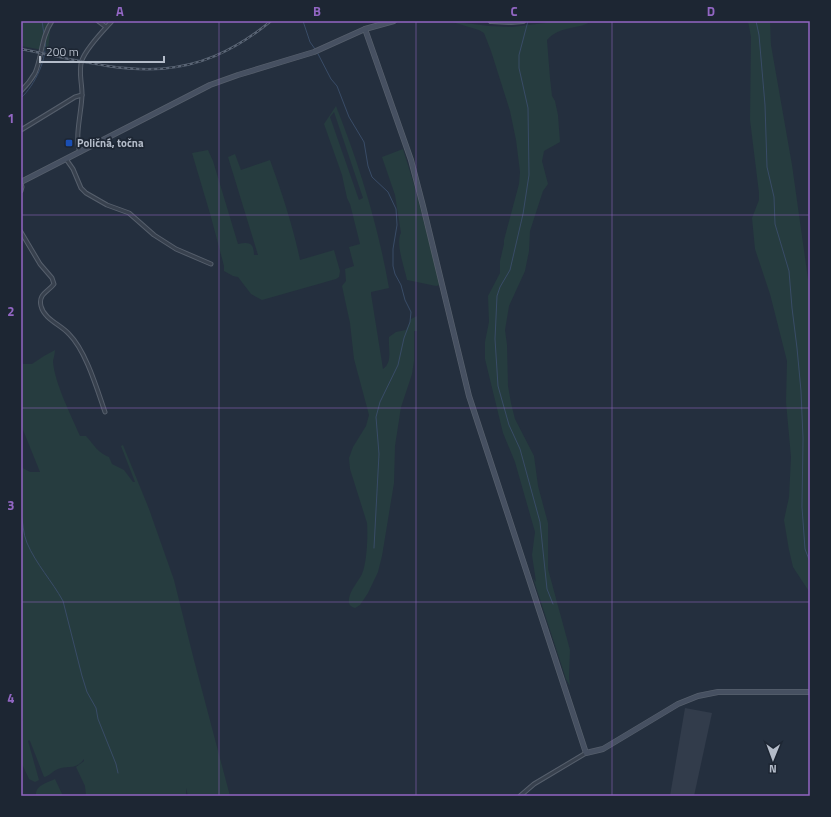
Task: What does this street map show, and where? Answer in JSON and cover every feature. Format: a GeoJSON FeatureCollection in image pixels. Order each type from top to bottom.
{"type":"FeatureCollection","features":[{"type":"Feature","properties":{"kind":"street"},"geometry":{"type":"LineString","coordinates":[[21,91],[36,72],[47,30],[52,21]]}},
{"type":"Feature","properties":{"kind":"street"},"geometry":{"type":"LineString","coordinates":[[98,21],[106,27]]}},
{"type":"Feature","properties":{"kind":"street"},"geometry":{"type":"LineString","coordinates":[[80,152],[78,143],[82,95],[80,72],[83,59],[87,51],[112,21]]}},
{"type":"Feature","properties":{"kind":"street"},"geometry":{"type":"LineString","coordinates":[[21,191],[21,182],[210,85],[314,52],[365,29],[394,21]]}},
{"type":"Feature","properties":{"kind":"street"},"geometry":{"type":"LineString","coordinates":[[491,21],[523,21]]}},
{"type":"Feature","properties":{"kind":"street"},"geometry":{"type":"LineString","coordinates":[[365,29],[415,176],[444,288],[469,396],[586,753]]}},
{"type":"Feature","properties":{"kind":"street"},"geometry":{"type":"LineString","coordinates":[[21,130],[75,97],[82,95]]}},
{"type":"Feature","properties":{"kind":"street"},"geometry":{"type":"LineString","coordinates":[[66,159],[73,169],[81,188],[86,193],[107,205],[129,213],[154,235],[176,249],[212,264]]}},
{"type":"Feature","properties":{"kind":"street"},"geometry":{"type":"LineString","coordinates":[[21,232],[26,238],[40,264],[52,278],[54,284],[43,294],[41,298],[42,309],[46,315],[70,334],[78,346],[94,381],[105,412]]}},
{"type":"Feature","properties":{"kind":"street"},"geometry":{"type":"LineString","coordinates":[[520,796],[534,784],[586,753],[603,749],[678,704],[698,696],[718,692],[810,692]]}},
{"type":"Feature","properties":{"kind":"street"},"geometry":{"type":"LineString","coordinates":[[525,792],[528,796]]}},
{"type":"Feature","properties":{"kind":"shaded area"},"geometry":{"type":"Polygon","coordinates":[[[685,708],[712,713],[694,796],[670,796],[685,708]]]}},
{"type":"Feature","properties":{"kind":"green space"},"geometry":{"type":"Polygon","coordinates":[[[21,21],[51,21],[48,51],[21,46],[21,21]]]}},
{"type":"Feature","properties":{"kind":"green space"},"geometry":{"type":"Polygon","coordinates":[[[449,21],[512,27],[552,21],[592,21],[581,26],[558,32],[547,40],[552,96],[555,101],[558,115],[560,142],[544,151],[542,161],[548,184],[543,191],[530,231],[529,251],[525,271],[509,306],[505,330],[508,386],[511,403],[515,419],[534,456],[538,486],[548,523],[548,569],[570,650],[570,686],[566,679],[533,578],[536,582],[532,555],[535,532],[515,462],[503,433],[485,359],[485,342],[489,322],[488,296],[500,273],[500,261],[504,240],[519,184],[520,172],[516,140],[510,111],[484,33],[479,30],[449,21]]]}},
{"type":"Feature","properties":{"kind":"green space"},"geometry":{"type":"Polygon","coordinates":[[[748,21],[770,21],[771,45],[792,165],[810,293],[810,593],[793,567],[784,520],[789,497],[791,457],[786,402],[787,361],[770,294],[755,249],[752,218],[759,200],[759,193],[750,120],[751,37],[748,21]]]}},
{"type":"Feature","properties":{"kind":"green space"},"geometry":{"type":"Polygon","coordinates":[[[336,106],[360,172],[385,264],[389,288],[371,292],[383,369],[388,363],[389,359],[389,337],[396,332],[406,330],[411,319],[417,316],[417,331],[414,331],[414,361],[412,374],[401,407],[395,446],[394,483],[382,556],[378,572],[368,593],[360,605],[355,608],[350,605],[349,599],[351,592],[364,569],[367,549],[367,523],[350,469],[349,458],[353,447],[366,426],[369,415],[354,359],[350,323],[342,286],[346,281],[345,269],[354,266],[349,247],[360,244],[342,175],[324,124],[336,106]],[[334,112],[330,117],[359,200],[363,198],[334,112]]]}},
{"type":"Feature","properties":{"kind":"green space"},"geometry":{"type":"Polygon","coordinates":[[[403,149],[416,191],[440,285],[436,286],[407,280],[399,243],[401,233],[395,195],[382,157],[403,149]]]}},
{"type":"Feature","properties":{"kind":"green space"},"geometry":{"type":"Polygon","coordinates":[[[208,150],[213,161],[238,244],[247,243],[252,245],[254,255],[258,255],[228,157],[235,154],[241,170],[270,160],[287,210],[300,260],[334,250],[340,271],[339,277],[262,300],[251,294],[238,277],[224,271],[211,217],[192,153],[208,150]]]}},
{"type":"Feature","properties":{"kind":"green space"},"geometry":{"type":"Polygon","coordinates":[[[55,350],[53,362],[54,371],[80,436],[86,436],[99,451],[109,457],[112,464],[124,470],[133,482],[135,482],[121,446],[123,445],[149,509],[174,580],[230,796],[188,796],[186,788],[186,796],[86,796],[85,786],[76,767],[84,761],[84,759],[77,765],[58,769],[44,777],[29,740],[28,741],[39,780],[35,782],[29,779],[21,762],[21,720],[23,721],[21,712],[21,467],[30,472],[40,472],[21,425],[21,358],[23,364],[32,364],[55,350]]]}},
{"type":"Feature","properties":{"kind":"green space"},"geometry":{"type":"Polygon","coordinates":[[[55,779],[63,796],[36,796],[37,789],[39,787],[55,779]]]}},
{"type":"Feature","properties":{"kind":"waterway"},"geometry":{"type":"LineString","coordinates":[[42,21],[44,34]]}},
{"type":"Feature","properties":{"kind":"waterway"},"geometry":{"type":"LineString","coordinates":[[303,21],[310,42],[315,49]]}},
{"type":"Feature","properties":{"kind":"waterway"},"geometry":{"type":"LineString","coordinates":[[528,21],[519,55],[519,68],[528,108],[529,175],[523,214],[510,270],[500,287],[497,296],[495,339],[498,386],[509,425],[520,449],[540,522],[547,589],[553,604]]}},
{"type":"Feature","properties":{"kind":"waterway"},"geometry":{"type":"LineString","coordinates":[[756,21],[759,35],[765,105],[767,167],[774,197],[775,224],[789,271],[797,348],[803,438],[802,507],[805,549],[810,562]]}},
{"type":"Feature","properties":{"kind":"waterway"},"geometry":{"type":"LineString","coordinates":[[21,98],[36,79],[42,63],[45,39]]}},
{"type":"Feature","properties":{"kind":"waterway"},"geometry":{"type":"LineString","coordinates":[[317,52],[331,79],[337,86],[349,117],[364,142],[368,166],[372,177],[388,192],[396,209],[397,225],[393,249],[393,266],[395,274],[401,285],[405,300],[411,312],[410,322],[404,338],[398,365],[380,402],[376,417],[379,454],[374,548]]}},
{"type":"Feature","properties":{"kind":"waterway"},"geometry":{"type":"LineString","coordinates":[[21,513],[27,543],[63,601],[87,692],[96,708],[98,719],[116,764],[118,773]]}},
{"type":"Feature","properties":{"kind":"railway"},"geometry":{"type":"LineString","coordinates":[[21,49],[121,68],[151,69],[180,66],[210,58],[240,43],[271,21]]}},
{"type":"Feature","properties":{"kind":"place","name":"Poličná, točna"},"geometry":{"type":"Point","coordinates":[69,143]}}]}
